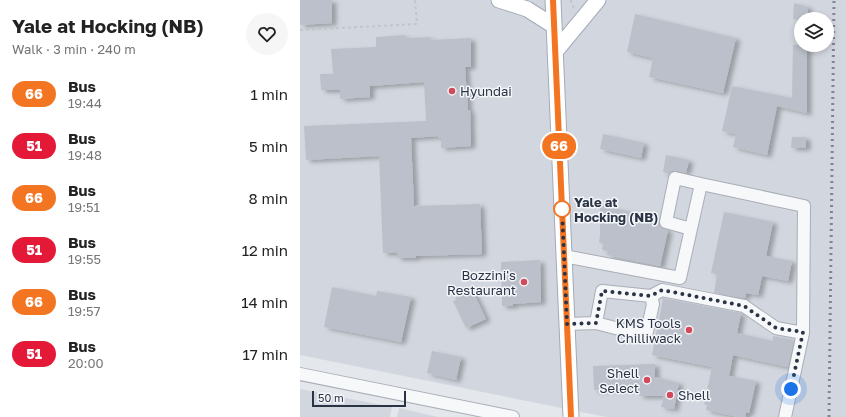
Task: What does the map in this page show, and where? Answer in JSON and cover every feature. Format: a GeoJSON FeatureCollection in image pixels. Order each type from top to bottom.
{"type":"FeatureCollection","features":[{"type":"Feature","properties":{"kind":"main road"},"geometry":{"type":"LineString","coordinates":[[499,0],[527,9],[554,26]]}},
{"type":"Feature","properties":{"kind":"main road"},"geometry":{"type":"LineString","coordinates":[[553,0],[571,417]]}},
{"type":"Feature","properties":{"kind":"main road"},"geometry":{"type":"LineString","coordinates":[[555,52],[598,0]]}},
{"type":"Feature","properties":{"kind":"street"},"geometry":{"type":"LineString","coordinates":[[691,229],[666,222],[675,178],[804,206],[803,332],[785,417]]}},
{"type":"Feature","properties":{"kind":"street"},"geometry":{"type":"LineString","coordinates":[[564,256],[680,278],[701,184]]}},
{"type":"Feature","properties":{"kind":"street"},"geometry":{"type":"LineString","coordinates":[[596,323],[602,291],[651,296],[662,290],[744,306],[776,328],[803,332]]}},
{"type":"Feature","properties":{"kind":"street"},"geometry":{"type":"LineString","coordinates":[[567,324],[596,323],[646,336],[653,304],[651,296]]}},
{"type":"Feature","properties":{"kind":"street"},"geometry":{"type":"LineString","coordinates":[[300,374],[513,417]]}},
{"type":"Feature","properties":{"kind":"path"},"geometry":{"type":"LineString","coordinates":[[300,30],[417,24],[415,0]]}},
{"type":"Feature","properties":{"kind":"shaded area"},"geometry":{"type":"Polygon","coordinates":[[[300,0],[846,0],[846,417],[606,417],[300,355],[300,0]]]}},
{"type":"Feature","properties":{"kind":"shaded area"},"geometry":{"type":"Polygon","coordinates":[[[300,389],[392,407],[390,417],[300,417],[300,389]]]}},
{"type":"Feature","properties":{"kind":"shaded area"},"geometry":{"type":"Polygon","coordinates":[[[399,408],[438,417],[397,417],[399,408]]]}},
{"type":"Feature","properties":{"kind":"building"},"geometry":{"type":"Polygon","coordinates":[[[300,0],[332,0],[332,23],[300,25],[300,0]]]}},
{"type":"Feature","properties":{"kind":"building"},"geometry":{"type":"Polygon","coordinates":[[[794,3],[808,7],[808,12],[794,12],[793,19],[794,3]]]}},
{"type":"Feature","properties":{"kind":"building"},"geometry":{"type":"Polygon","coordinates":[[[635,14],[736,38],[723,93],[649,77],[653,58],[627,52],[635,14]]]}},
{"type":"Feature","properties":{"kind":"building"},"geometry":{"type":"Polygon","coordinates":[[[405,35],[405,38],[430,37],[430,40],[471,38],[471,67],[465,67],[468,110],[470,110],[471,146],[441,148],[441,138],[438,138],[438,136],[411,138],[414,206],[480,204],[482,254],[397,258],[397,253],[383,253],[379,156],[306,160],[304,126],[426,121],[424,82],[370,86],[370,97],[340,99],[340,90],[321,90],[320,74],[333,74],[331,49],[376,47],[376,37],[405,35]]]}},
{"type":"Feature","properties":{"kind":"building"},"geometry":{"type":"Polygon","coordinates":[[[794,45],[794,52],[807,52],[807,113],[777,106],[767,155],[733,147],[736,134],[722,131],[732,86],[792,98],[794,45]]]}},
{"type":"Feature","properties":{"kind":"building"},"geometry":{"type":"Polygon","coordinates":[[[603,134],[644,143],[641,158],[600,149],[603,134]]]}},
{"type":"Feature","properties":{"kind":"building"},"geometry":{"type":"Polygon","coordinates":[[[792,137],[806,137],[806,148],[791,148],[792,137]]]}},
{"type":"Feature","properties":{"kind":"building"},"geometry":{"type":"Polygon","coordinates":[[[666,155],[689,160],[686,173],[672,171],[669,174],[663,172],[666,155]]]}},
{"type":"Feature","properties":{"kind":"building"},"geometry":{"type":"Polygon","coordinates":[[[600,205],[659,218],[659,224],[661,227],[668,230],[660,266],[607,255],[608,251],[602,250],[603,244],[599,242],[600,205]]]}},
{"type":"Feature","properties":{"kind":"building"},"geometry":{"type":"Polygon","coordinates":[[[724,212],[773,222],[766,256],[792,261],[788,281],[762,276],[758,295],[746,293],[745,298],[714,293],[717,274],[711,273],[724,212]]]}},
{"type":"Feature","properties":{"kind":"building"},"geometry":{"type":"Polygon","coordinates":[[[540,260],[541,302],[502,306],[501,262],[540,260]]]}},
{"type":"Feature","properties":{"kind":"building"},"geometry":{"type":"Polygon","coordinates":[[[332,287],[376,296],[377,291],[411,297],[401,342],[324,327],[332,287]]]}},
{"type":"Feature","properties":{"kind":"building"},"geometry":{"type":"Polygon","coordinates":[[[470,291],[471,293],[473,292],[486,319],[466,328],[453,301],[456,300],[455,298],[470,291]]]}},
{"type":"Feature","properties":{"kind":"building"},"geometry":{"type":"Polygon","coordinates":[[[663,298],[741,313],[737,333],[773,341],[773,336],[794,340],[788,367],[733,355],[729,376],[756,381],[749,413],[746,413],[745,417],[738,417],[706,410],[707,405],[704,404],[712,367],[652,355],[663,298]]]}},
{"type":"Feature","properties":{"kind":"building"},"geometry":{"type":"Polygon","coordinates":[[[432,351],[461,357],[456,380],[427,373],[432,351]]]}},
{"type":"Feature","properties":{"kind":"building"},"geometry":{"type":"Polygon","coordinates":[[[655,364],[655,377],[679,383],[674,409],[661,407],[664,396],[639,396],[639,388],[594,390],[593,366],[655,364]]]}},
{"type":"Feature","properties":{"kind":"railway"},"geometry":{"type":"LineString","coordinates":[[829,417],[834,0]]}},
{"type":"Feature","properties":{"kind":"bus line","name":"66"},"geometry":{"type":"LineString","coordinates":[[553,0],[571,417]]}},
{"type":"Feature","properties":{"kind":"place","name":"Hyundai"},"geometry":{"type":"Point","coordinates":[452,91]}},
{"type":"Feature","properties":{"kind":"place","name":"Yale at Hocking (NB)"},"geometry":{"type":"Point","coordinates":[562,209]}},
{"type":"Feature","properties":{"kind":"place","name":"Bozzini's Restaurant"},"geometry":{"type":"Point","coordinates":[524,282]}},
{"type":"Feature","properties":{"kind":"place","name":"KMS Tools Chilliwack"},"geometry":{"type":"Point","coordinates":[689,330]}},
{"type":"Feature","properties":{"kind":"place","name":"Shell Select"},"geometry":{"type":"Point","coordinates":[647,380]}},
{"type":"Feature","properties":{"kind":"place","name":"Shell"},"geometry":{"type":"Point","coordinates":[670,395]}},
{"type":"Feature","properties":{"kind":"route"},"geometry":{"type":"LineString","coordinates":[[562,209],[567,324],[596,323],[602,291],[651,296],[662,290],[744,306],[776,328],[803,332],[791,389]]}}]}
